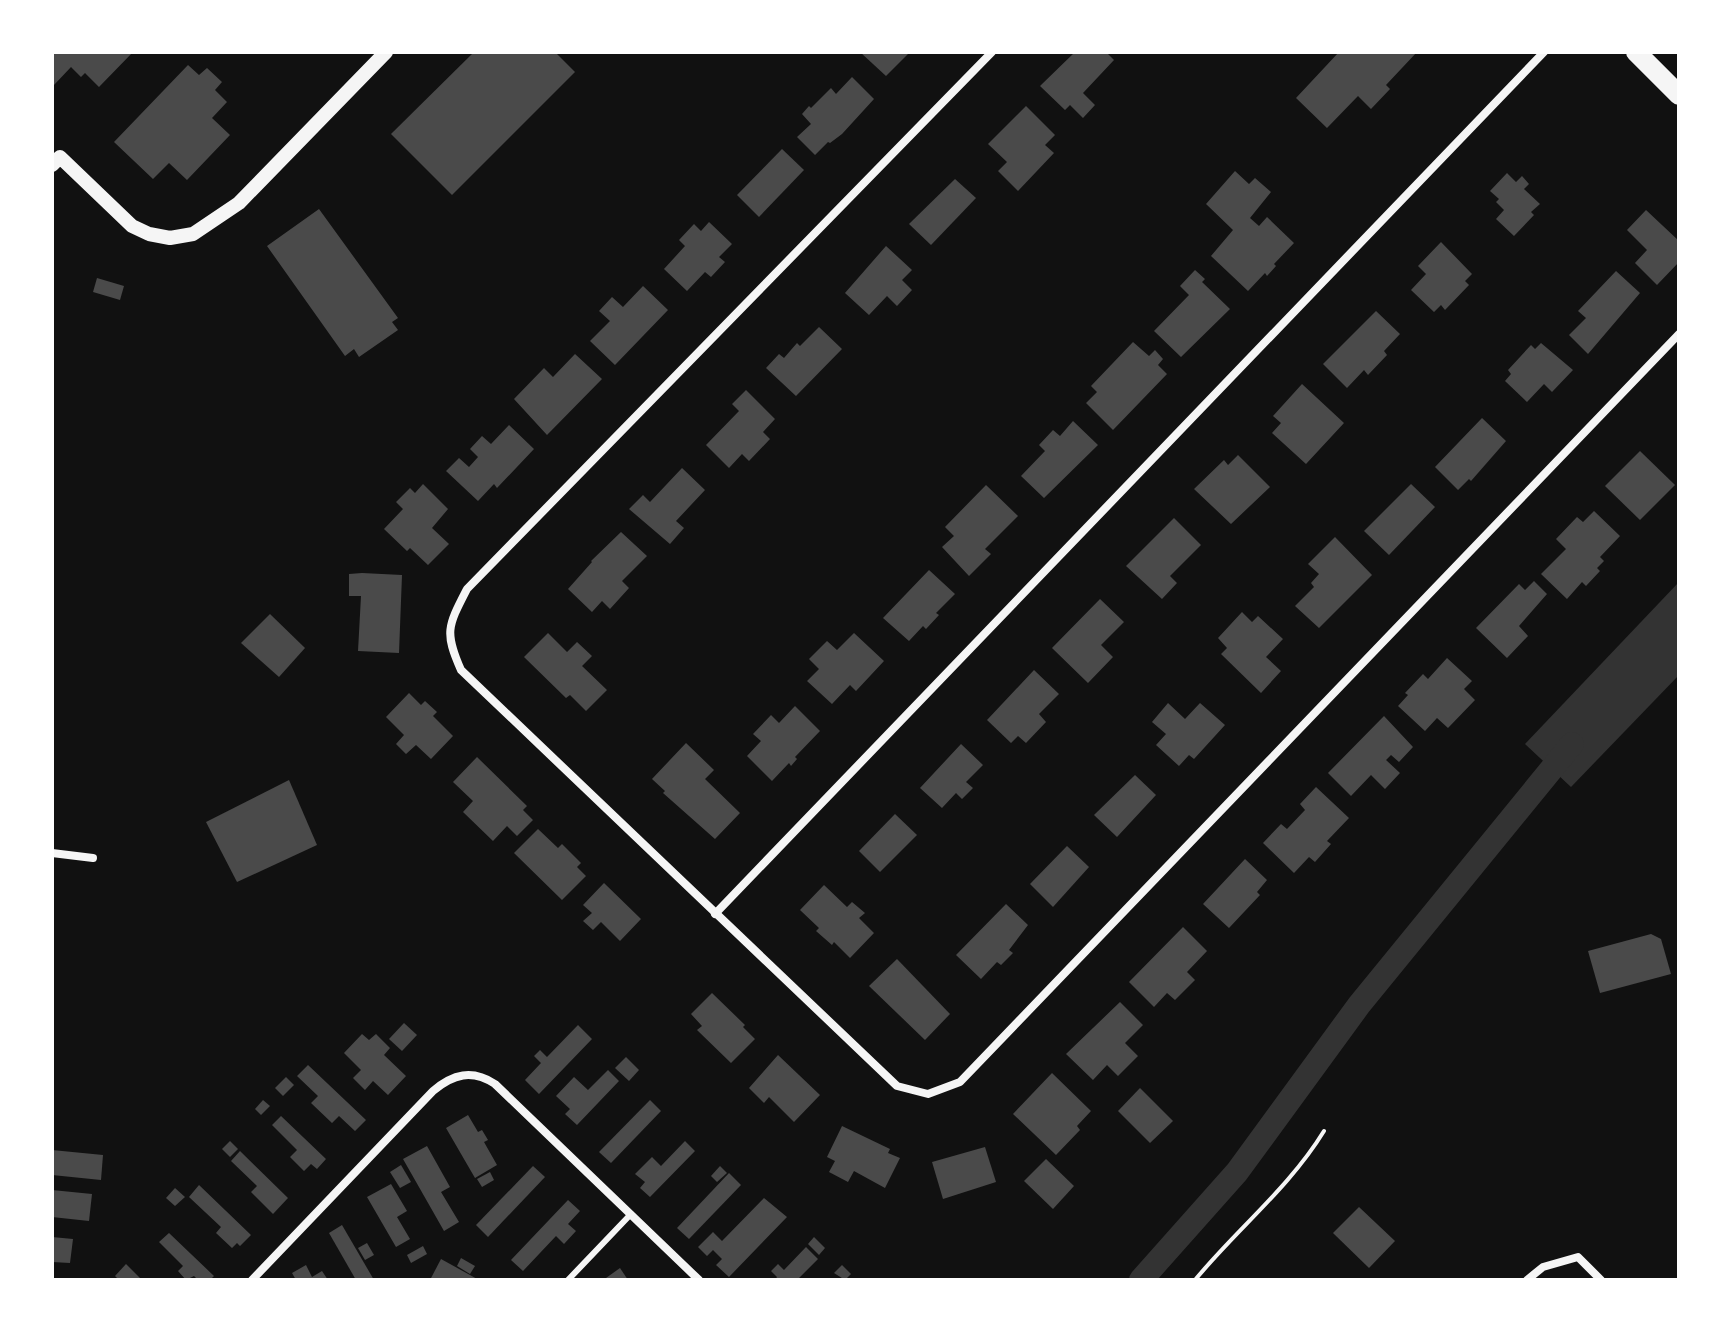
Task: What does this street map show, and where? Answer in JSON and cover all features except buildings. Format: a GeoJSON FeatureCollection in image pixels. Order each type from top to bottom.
{"type":"FeatureCollection","features":[{"type":"Feature","properties":{"kind":"main road"},"geometry":{"type":"LineString","coordinates":[[1636,52],[1679,95]]}},
{"type":"Feature","properties":{"kind":"street"},"geometry":{"type":"LineString","coordinates":[[55,157],[132,226],[149,234],[170,238],[193,234],[239,203],[386,52]]}},
{"type":"Feature","properties":{"kind":"street"},"geometry":{"type":"LineString","coordinates":[[992,52],[467,589],[454,614],[448,642],[461,670],[897,1086],[928,1094],[960,1082],[1679,334]]}},
{"type":"Feature","properties":{"kind":"street"},"geometry":{"type":"LineString","coordinates":[[715,914],[1544,52]]}},
{"type":"Feature","properties":{"kind":"street"},"geometry":{"type":"LineString","coordinates":[[52,853],[93,858]]}},
{"type":"Feature","properties":{"kind":"street"},"geometry":{"type":"LineString","coordinates":[[252,1280],[433,1091],[448,1079],[463,1074],[480,1076],[495,1084],[699,1280]]}},
{"type":"Feature","properties":{"kind":"street"},"geometry":{"type":"LineString","coordinates":[[1527,1280],[1543,1267],[1578,1257],[1601,1280]]}},
{"type":"Feature","properties":{"kind":"lane"},"geometry":{"type":"LineString","coordinates":[[568,1280],[631,1214]]}},
{"type":"Feature","properties":{"kind":"path"},"geometry":{"type":"LineString","coordinates":[[1195,1280],[1279,1191],[1324,1131]]}},
{"type":"Feature","properties":{"kind":"shaded area"},"geometry":{"type":"Polygon","coordinates":[[[1679,582],[1679,675],[1571,787],[1525,744],[1679,582]]]}},
{"type":"Feature","properties":{"kind":"waterway"},"geometry":{"type":"LineString","coordinates":[[1141,1280],[1237,1172],[1359,1005],[1572,744]]}}]}
